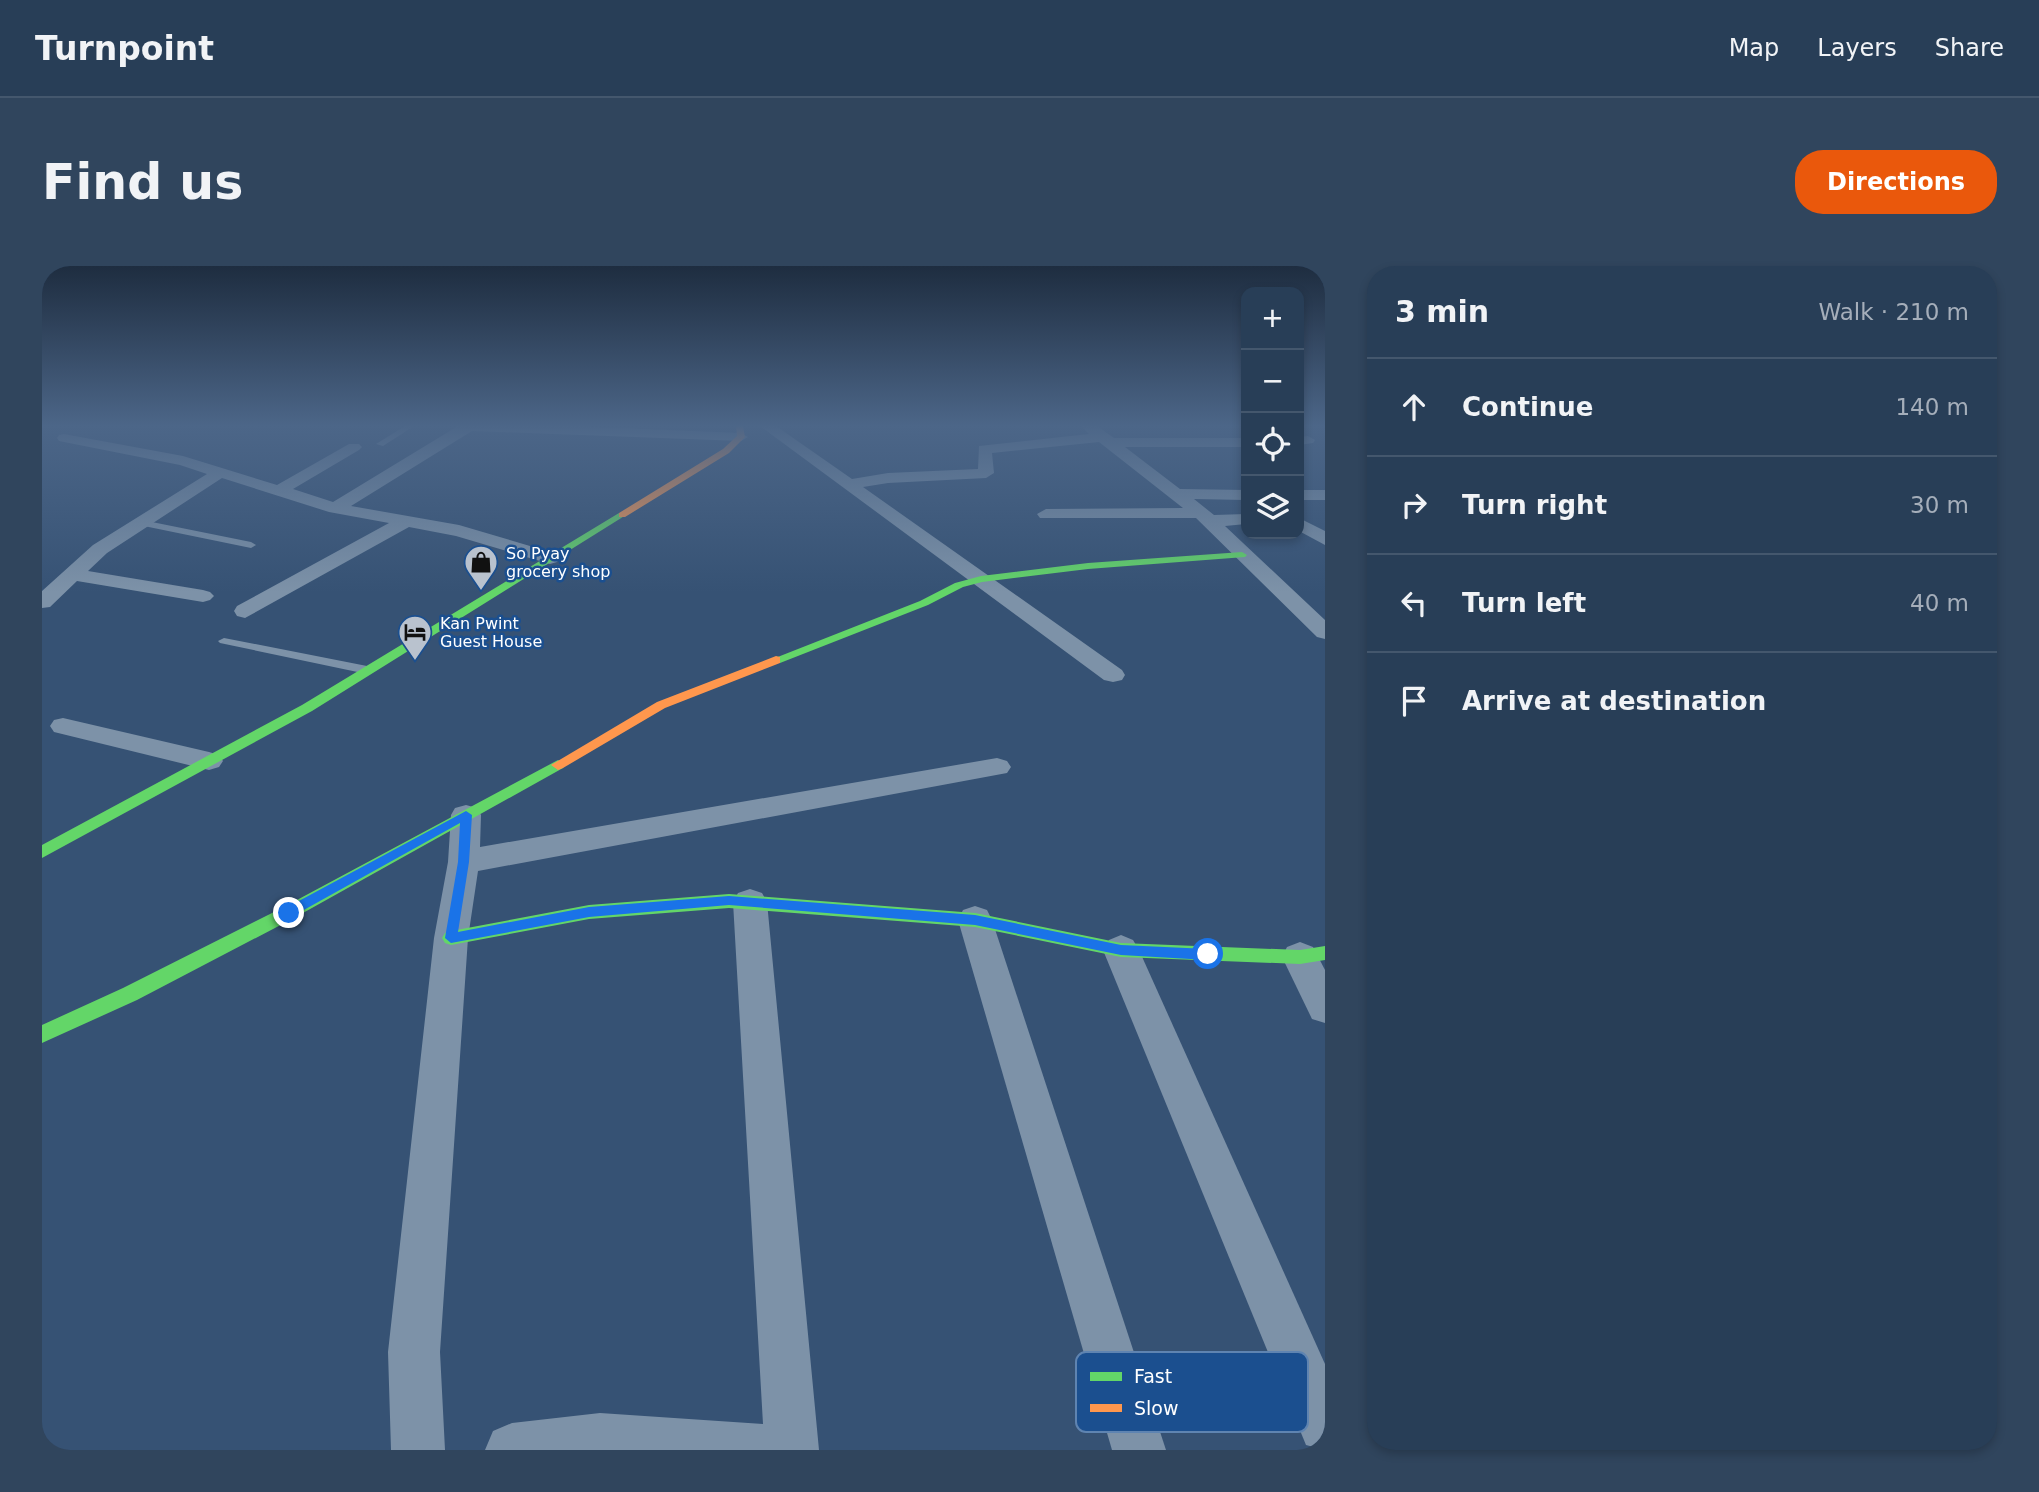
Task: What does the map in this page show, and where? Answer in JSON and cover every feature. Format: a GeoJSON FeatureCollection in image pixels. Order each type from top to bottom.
{"type":"FeatureCollection","features":[{"type":"Feature","properties":{"kind":"street"},"geometry":{"type":"LineString","coordinates":[[43,598],[100,549],[207,481]]}},
{"type":"Feature","properties":{"kind":"street"},"geometry":{"type":"LineString","coordinates":[[249,481],[335,508],[459,531],[550,558]]}},
{"type":"Feature","properties":{"kind":"street"},"geometry":{"type":"LineString","coordinates":[[278,491],[295,481]]}},
{"type":"Feature","properties":{"kind":"street"},"geometry":{"type":"LineString","coordinates":[[335,508],[378,481]]}},
{"type":"Feature","properties":{"kind":"street"},"geometry":{"type":"LineString","coordinates":[[42,852],[121,806],[308,707],[676,481]]}},
{"type":"Feature","properties":{"kind":"street"},"geometry":{"type":"LineString","coordinates":[[844,481],[1114,676]]}},
{"type":"Feature","properties":{"kind":"street"},"geometry":{"type":"LineString","coordinates":[[849,485],[870,481]]}},
{"type":"Feature","properties":{"kind":"street"},"geometry":{"type":"LineString","coordinates":[[1162,481],[1205,517],[1325,632]]}},
{"type":"Feature","properties":{"kind":"street"},"geometry":{"type":"LineString","coordinates":[[1179,494],[1241,495]]}},
{"type":"Feature","properties":{"kind":"street"},"geometry":{"type":"LineString","coordinates":[[1304,495],[1325,495]]}},
{"type":"Feature","properties":{"kind":"street"},"geometry":{"type":"LineString","coordinates":[[1046,513],[1241,519]]}},
{"type":"Feature","properties":{"kind":"street"},"geometry":{"type":"LineString","coordinates":[[1304,517],[1325,517]]}},
{"type":"Feature","properties":{"kind":"street"},"geometry":{"type":"LineString","coordinates":[[245,611],[408,520]]}},
{"type":"Feature","properties":{"kind":"street"},"geometry":{"type":"LineString","coordinates":[[1304,526],[1325,538]]}},
{"type":"Feature","properties":{"kind":"street"},"geometry":{"type":"LineString","coordinates":[[42,1034],[130,994],[289,913],[548,771],[661,705],[709,684],[924,603],[959,585],[981,579],[1088,566],[1242,555]]}},
{"type":"Feature","properties":{"kind":"street"},"geometry":{"type":"LineString","coordinates":[[71,574],[203,596]]}},
{"type":"Feature","properties":{"kind":"street"},"geometry":{"type":"LineString","coordinates":[[1293,604],[1325,606]]}},
{"type":"Feature","properties":{"kind":"street"},"geometry":{"type":"LineString","coordinates":[[63,726],[209,761]]}},
{"type":"Feature","properties":{"kind":"street"},"geometry":{"type":"LineString","coordinates":[[464,862],[997,767]]}},
{"type":"Feature","properties":{"kind":"street"},"geometry":{"type":"LineString","coordinates":[[418,1450],[414,1352],[451,938],[464,862],[466,815]]}},
{"type":"Feature","properties":{"kind":"street"},"geometry":{"type":"LineString","coordinates":[[451,938],[589,912],[729,901],[750,902],[975,920],[1121,950],[1312,955],[1325,1007]]}},
{"type":"Feature","properties":{"kind":"street"},"geometry":{"type":"LineString","coordinates":[[750,902],[792,1450]]}},
{"type":"Feature","properties":{"kind":"street"},"geometry":{"type":"LineString","coordinates":[[975,920],[1109,1352]]}},
{"type":"Feature","properties":{"kind":"street"},"geometry":{"type":"LineString","coordinates":[[1121,950],[1293,1352]]}},
{"type":"Feature","properties":{"kind":"street"},"geometry":{"type":"LineString","coordinates":[[1308,1386],[1325,1426]]}},
{"type":"Feature","properties":{"kind":"street"},"geometry":{"type":"LineString","coordinates":[[1133,1432],[1139,1450]]}},
{"type":"Feature","properties":{"kind":"street"},"geometry":{"type":"LineString","coordinates":[[512,1450],[600,1440],[759,1450]]}},
{"type":"Feature","properties":{"kind":"lane"},"geometry":{"type":"LineString","coordinates":[[142,523],[251,545]]}},
{"type":"Feature","properties":{"kind":"lane"},"geometry":{"type":"LineString","coordinates":[[224,641],[367,670]]}},
{"type":"Feature","properties":{"kind":"traffic: fast"},"geometry":{"type":"LineString","coordinates":[[42,852],[307,708],[622,515]]}},
{"type":"Feature","properties":{"kind":"traffic: fast"},"geometry":{"type":"LineString","coordinates":[[776,660],[924,603],[959,585],[981,579],[1088,566],[1242,555]]}},
{"type":"Feature","properties":{"kind":"traffic: fast"},"geometry":{"type":"LineString","coordinates":[[42,1034],[130,994],[288,913],[558,765]]}},
{"type":"Feature","properties":{"kind":"traffic: fast"},"geometry":{"type":"LineString","coordinates":[[451,938],[589,912],[729,901],[975,920],[1121,950],[1300,957],[1325,953]]}},
{"type":"Feature","properties":{"kind":"traffic: slow"},"geometry":{"type":"LineString","coordinates":[[622,515],[677,481]]}},
{"type":"Feature","properties":{"kind":"traffic: slow"},"geometry":{"type":"LineString","coordinates":[[558,765],[661,705],[776,660]]}},
{"type":"Feature","properties":{"kind":"place","name":"So Pyay grocery shop"},"geometry":{"type":"Point","coordinates":[481,592]}},
{"type":"Feature","properties":{"kind":"place","name":"Kan Pwint Guest House"},"geometry":{"type":"Point","coordinates":[415,662]}},
{"type":"Feature","properties":{"kind":"route"},"geometry":{"type":"LineString","coordinates":[[289,913],[466,815],[464,862],[451,938],[589,912],[729,901],[975,920],[1121,950],[1208,954]]}}]}
